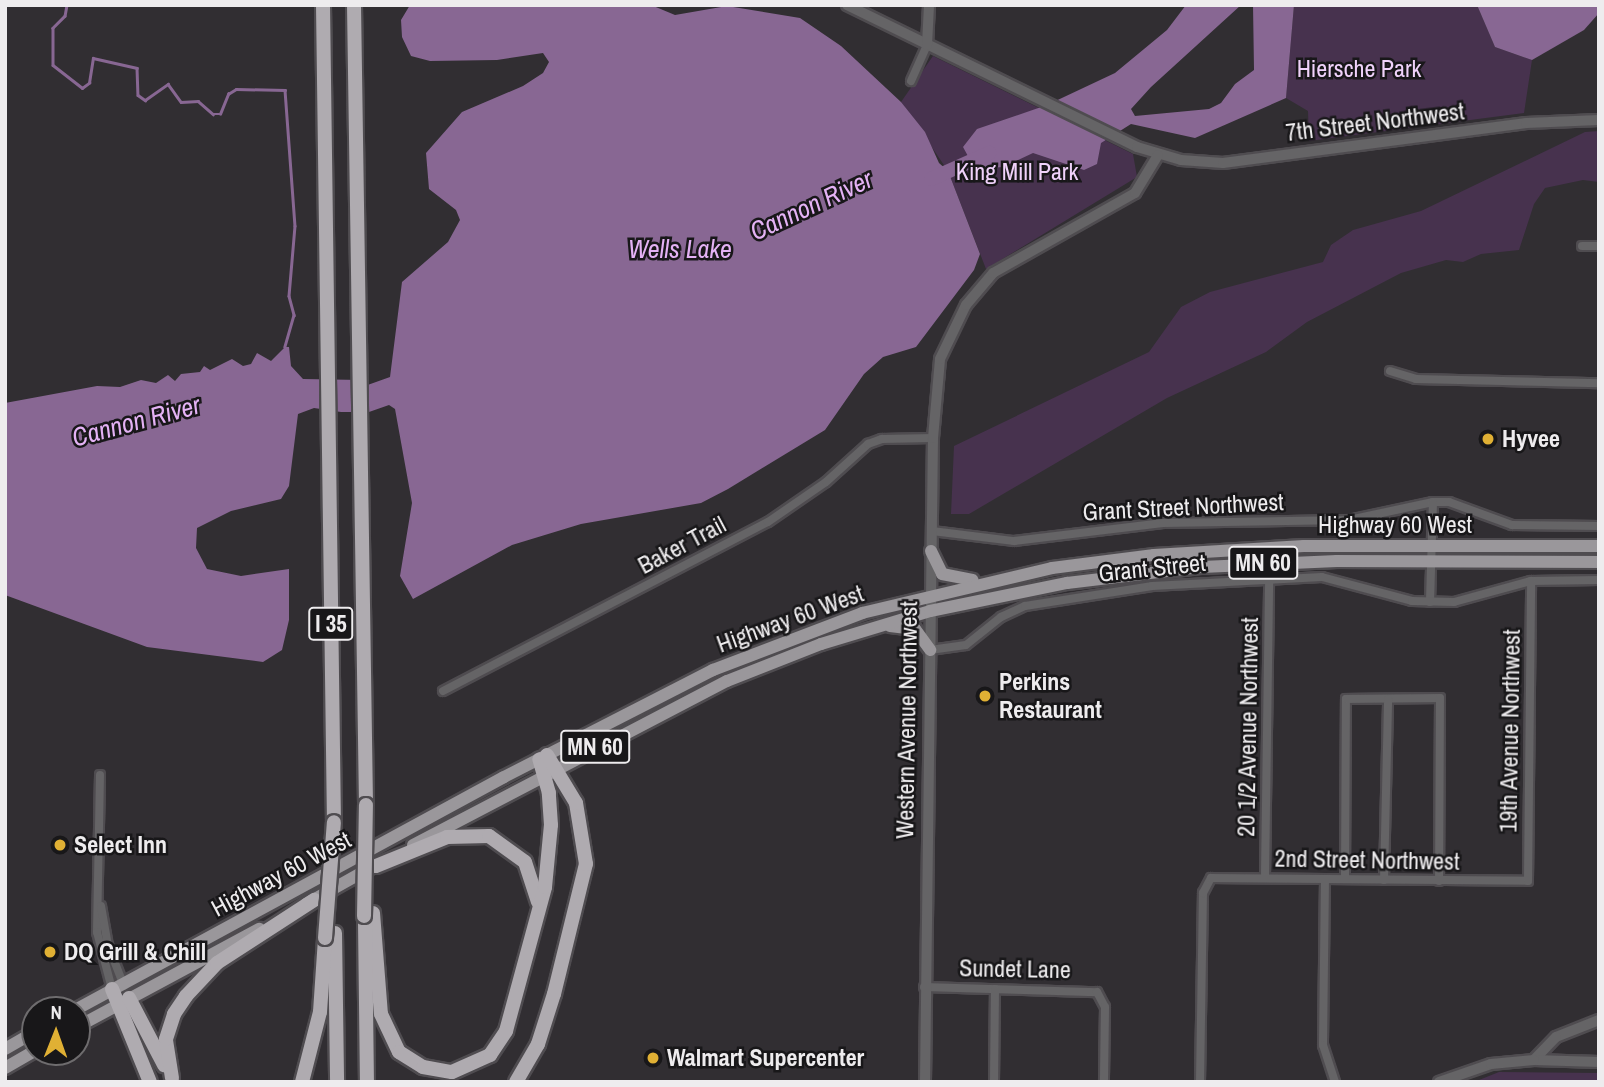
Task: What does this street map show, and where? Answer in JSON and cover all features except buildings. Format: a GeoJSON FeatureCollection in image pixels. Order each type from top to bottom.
{"type":"FeatureCollection","features":[{"type":"Feature","properties":{"kind":"highway","name":"I 35"},"geometry":{"type":"LineString","coordinates":[[323,5],[334,822],[330,935]]}},
{"type":"Feature","properties":{"kind":"highway","name":"I 35"},"geometry":{"type":"LineString","coordinates":[[354,5],[369,915]]}},
{"type":"Feature","properties":{"kind":"highway"},"geometry":{"type":"LineString","coordinates":[[516,1082],[538,1044],[554,994],[586,864],[579,813],[543,757]]}},
{"type":"Feature","properties":{"kind":"highway"},"geometry":{"type":"LineString","coordinates":[[369,915],[381,1014],[388,1035],[411,1061],[452,1072],[478,1063],[499,1044],[536,918],[550,856],[551,770]]}},
{"type":"Feature","properties":{"kind":"highway"},"geometry":{"type":"LineString","coordinates":[[376,866],[447,837],[489,836],[525,862],[537,888],[536,918]]}},
{"type":"Feature","properties":{"kind":"highway"},"geometry":{"type":"LineString","coordinates":[[173,1080],[166,1040],[174,1014],[186,996],[235,949],[314,900]]}},
{"type":"Feature","properties":{"kind":"highway"},"geometry":{"type":"LineString","coordinates":[[367,1082],[369,915]]}},
{"type":"Feature","properties":{"kind":"highway"},"geometry":{"type":"LineString","coordinates":[[302,1082],[320,1012],[330,935]]}},
{"type":"Feature","properties":{"kind":"highway"},"geometry":{"type":"LineString","coordinates":[[330,935],[337,1082]]}},
{"type":"Feature","properties":{"kind":"highway"},"geometry":{"type":"LineString","coordinates":[[118,986],[150,1082]]}},
{"type":"Feature","properties":{"kind":"highway"},"geometry":{"type":"LineString","coordinates":[[124,1001],[173,1080]]}},
{"type":"Feature","properties":{"kind":"main road","name":"Highway 60 West"},"geometry":{"type":"LineString","coordinates":[[91,1001],[543,757],[757,650],[930,594],[1081,564],[1229,548],[1599,546]]}},
{"type":"Feature","properties":{"kind":"main road"},"geometry":{"type":"LineString","coordinates":[[931,551],[938,569],[947,577],[1001,579]]}},
{"type":"Feature","properties":{"kind":"main road","name":"Highway 60 West"},"geometry":{"type":"LineString","coordinates":[[91,1019],[551,770],[727,681],[872,627],[930,611],[1067,583],[1202,567],[1430,562],[1599,562]]}},
{"type":"Feature","properties":{"kind":"main road"},"geometry":{"type":"LineString","coordinates":[[872,627],[911,627],[930,650]]}},
{"type":"Feature","properties":{"kind":"main road"},"geometry":{"type":"LineString","coordinates":[[5,1049],[21,1040]]}},
{"type":"Feature","properties":{"kind":"main road"},"geometry":{"type":"LineString","coordinates":[[5,1068],[21,1059]]}},
{"type":"Feature","properties":{"kind":"street","name":"7th Street Northwest"},"geometry":{"type":"LineString","coordinates":[[847,5],[1158,155],[1223,163],[1526,123],[1599,120]]}},
{"type":"Feature","properties":{"kind":"street"},"geometry":{"type":"LineString","coordinates":[[911,81],[926,45],[929,5]]}},
{"type":"Feature","properties":{"kind":"street","name":"Western Avenue Northwest"},"geometry":{"type":"LineString","coordinates":[[925,1082],[924,987],[933,438],[940,359],[966,304],[993,274],[1135,193],[1158,155]]}},
{"type":"Feature","properties":{"kind":"street"},"geometry":{"type":"LineString","coordinates":[[1582,246],[1599,246]]}},
{"type":"Feature","properties":{"kind":"street"},"geometry":{"type":"LineString","coordinates":[[1390,371],[1416,379],[1599,383]]}},
{"type":"Feature","properties":{"kind":"street","name":"Baker Trail"},"geometry":{"type":"LineString","coordinates":[[443,691],[768,522],[826,482],[849,457],[868,444],[882,439],[933,438]]}},
{"type":"Feature","properties":{"kind":"street"},"geometry":{"type":"LineString","coordinates":[[1430,602],[1433,502]]}},
{"type":"Feature","properties":{"kind":"street","name":"Grant Street Northwest"},"geometry":{"type":"LineString","coordinates":[[932,531],[1014,541],[1163,523],[1349,520],[1433,502],[1449,502],[1512,525],[1599,526]]}},
{"type":"Feature","properties":{"kind":"street","name":"Grant Street"},"geometry":{"type":"LineString","coordinates":[[930,650],[966,645],[1001,617],[1037,603],[1152,586],[1269,578],[1341,579],[1394,597],[1430,602],[1468,601],[1531,581],[1599,580]]}},
{"type":"Feature","properties":{"kind":"street","name":"20 1/2 Avenue Northwest"},"geometry":{"type":"LineString","coordinates":[[1265,877],[1269,578]]}},
{"type":"Feature","properties":{"kind":"street","name":"19th Avenue Northwest"},"geometry":{"type":"LineString","coordinates":[[1528,881],[1531,581]]}},
{"type":"Feature","properties":{"kind":"street"},"geometry":{"type":"LineString","coordinates":[[1345,879],[1346,699],[1440,698],[1440,881]]}},
{"type":"Feature","properties":{"kind":"street"},"geometry":{"type":"LineString","coordinates":[[1384,880],[1388,699]]}},
{"type":"Feature","properties":{"kind":"street"},"geometry":{"type":"LineString","coordinates":[[100,775],[101,906],[98,939],[118,986]]}},
{"type":"Feature","properties":{"kind":"street","name":"2nd Street Northwest"},"geometry":{"type":"LineString","coordinates":[[1200,1082],[1207,882],[1216,877],[1528,881]]}},
{"type":"Feature","properties":{"kind":"street"},"geometry":{"type":"LineString","coordinates":[[1325,879],[1323,1045],[1335,1082]]}},
{"type":"Feature","properties":{"kind":"street","name":"Sundet Lane"},"geometry":{"type":"LineString","coordinates":[[924,987],[1089,990],[1103,996],[1104,1082]]}},
{"type":"Feature","properties":{"kind":"street"},"geometry":{"type":"LineString","coordinates":[[994,1082],[995,989]]}},
{"type":"Feature","properties":{"kind":"street"},"geometry":{"type":"LineString","coordinates":[[1534,1060],[1556,1037],[1599,1020]]}},
{"type":"Feature","properties":{"kind":"street"},"geometry":{"type":"LineString","coordinates":[[1439,1082],[1476,1068],[1534,1060],[1599,1062]]}},
{"type":"Feature","properties":{"kind":"green space","name":"Hiersche Park"},"geometry":{"type":"Polygon","coordinates":[[[1294,5],[1477,5],[1495,47],[1532,60],[1524,113],[1309,141],[1308,111],[1286,98],[1294,5]]]}},
{"type":"Feature","properties":{"kind":"green space","name":"King Mill Park"},"geometry":{"type":"Polygon","coordinates":[[[933,56],[1133,154],[1137,177],[986,269],[948,171],[901,102],[933,56]]]}},
{"type":"Feature","properties":{"kind":"green space"},"geometry":{"type":"Polygon","coordinates":[[[1599,131],[1599,182],[1583,180],[1545,188],[1534,204],[1519,250],[1481,254],[1463,262],[1446,260],[1401,273],[1307,322],[1266,352],[1167,398],[969,514],[951,514],[954,446],[1149,352],[1181,307],[1210,292],[1323,262],[1331,245],[1353,230],[1421,211],[1585,132],[1599,131]]]}},
{"type":"Feature","properties":{"kind":"green space"},"geometry":{"type":"Polygon","coordinates":[[[1499,1072],[1599,1073],[1599,1082],[1474,1082],[1499,1072]]]}},
{"type":"Feature","properties":{"kind":"water","name":"Wells Lake"},"geometry":{"type":"Polygon","coordinates":[[[410,5],[651,5],[675,15],[727,6],[800,18],[841,46],[901,102],[925,132],[939,163],[948,171],[980,254],[974,270],[916,347],[883,357],[864,374],[825,430],[728,489],[701,503],[581,524],[512,545],[413,599],[400,576],[412,503],[395,409],[389,405],[369,412],[314,408],[298,414],[289,486],[281,499],[231,511],[197,528],[196,548],[207,569],[241,576],[289,569],[289,620],[282,650],[263,662],[147,647],[5,595],[5,403],[97,386],[120,387],[141,380],[156,383],[168,375],[175,381],[181,374],[200,372],[204,366],[210,370],[232,359],[243,366],[251,364],[257,353],[271,361],[285,347],[289,347],[291,366],[303,379],[361,380],[362,387],[390,377],[402,282],[448,242],[460,220],[456,210],[429,189],[426,153],[462,112],[523,86],[543,73],[549,62],[543,53],[497,60],[430,61],[411,56],[402,37],[401,20],[410,5]]]}},
{"type":"Feature","properties":{"kind":"water"},"geometry":{"type":"Polygon","coordinates":[[[1186,5],[1241,5],[1151,87],[1131,109],[1135,116],[1209,109],[1221,103],[1235,84],[1254,70],[1253,5],[1294,5],[1286,98],[1195,138],[1131,124],[1101,143],[1097,164],[1084,170],[1033,153],[1003,167],[975,169],[963,147],[977,129],[1047,105],[1115,73],[1167,30],[1186,5]]]}},
{"type":"Feature","properties":{"kind":"water"},"geometry":{"type":"Polygon","coordinates":[[[1477,5],[1599,5],[1599,13],[1584,30],[1532,60],[1495,47],[1477,5]]]}},
{"type":"Feature","properties":{"kind":"waterway"},"geometry":{"type":"LineString","coordinates":[[67,5],[65,16],[53,28],[53,65],[82,88],[89,83],[93,58],[137,68],[138,95],[145,100],[168,84],[181,102],[198,101],[213,114],[220,114],[228,94],[236,89],[285,90],[295,226],[289,296],[294,315],[285,347]]}},
{"type":"Feature","properties":{"kind":"waterway","name":"Cannon River"},"geometry":{"type":"LineString","coordinates":[[931,179],[989,153]]}},
{"type":"Feature","properties":{"kind":"place","name":"Hyvee"},"geometry":{"type":"Point","coordinates":[1488,439]}},
{"type":"Feature","properties":{"kind":"place","name":"Perkins Restaurant"},"geometry":{"type":"Point","coordinates":[985,696]}},
{"type":"Feature","properties":{"kind":"place","name":"Select Inn"},"geometry":{"type":"Point","coordinates":[60,845]}},
{"type":"Feature","properties":{"kind":"place","name":"DQ Grill & Chill"},"geometry":{"type":"Point","coordinates":[50,952]}},
{"type":"Feature","properties":{"kind":"place","name":"Walmart Supercenter"},"geometry":{"type":"Point","coordinates":[653,1058]}}]}
